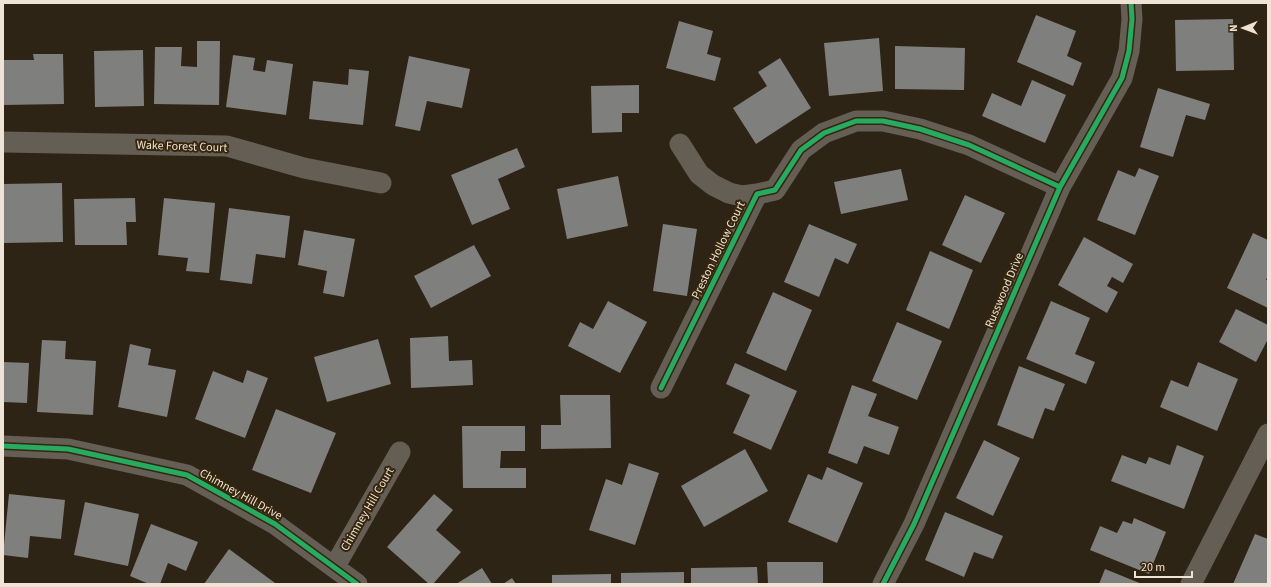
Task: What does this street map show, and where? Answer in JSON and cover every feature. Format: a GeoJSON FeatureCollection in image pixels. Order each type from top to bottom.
{"type":"FeatureCollection","features":[{"type":"Feature","properties":{"kind":"street","name":"Russwood Drive"},"geometry":{"type":"LineString","coordinates":[[883,584],[914,524],[1060,187],[1122,78],[1129,51],[1132,19],[1131,3]]}},
{"type":"Feature","properties":{"kind":"street","name":"Preston Hollow Court"},"geometry":{"type":"LineString","coordinates":[[661,388],[756,194],[775,190],[801,150],[824,133],[856,122],[883,121],[920,129],[969,145],[1060,187]]}},
{"type":"Feature","properties":{"kind":"street","name":"Wake Forest Court"},"geometry":{"type":"LineString","coordinates":[[3,142],[227,146],[304,168],[382,183]]}},
{"type":"Feature","properties":{"kind":"street"},"geometry":{"type":"LineString","coordinates":[[680,144],[699,174],[713,185],[729,193],[742,196],[756,194]]}},
{"type":"Feature","properties":{"kind":"street"},"geometry":{"type":"LineString","coordinates":[[1191,584],[1262,463],[1268,434]]}},
{"type":"Feature","properties":{"kind":"street","name":"Chimney Hill Drive"},"geometry":{"type":"LineString","coordinates":[[3,446],[68,449],[187,475],[275,524],[335,566],[357,584]]}},
{"type":"Feature","properties":{"kind":"street","name":"Chimney Hill Court"},"geometry":{"type":"LineString","coordinates":[[335,566],[400,452]]}},
{"type":"Feature","properties":{"kind":"building"},"geometry":{"type":"Polygon","coordinates":[[[1036,15],[1076,31],[1067,56],[1082,63],[1073,86],[1017,62],[1036,15]]]}},
{"type":"Feature","properties":{"kind":"building"},"geometry":{"type":"Polygon","coordinates":[[[1233,19],[1234,70],[1176,71],[1175,20],[1233,19]]]}},
{"type":"Feature","properties":{"kind":"building"},"geometry":{"type":"Polygon","coordinates":[[[679,21],[713,31],[707,54],[721,58],[715,81],[666,68],[679,21]]]}},
{"type":"Feature","properties":{"kind":"building"},"geometry":{"type":"Polygon","coordinates":[[[879,38],[883,91],[829,96],[824,43],[879,38]]]}},
{"type":"Feature","properties":{"kind":"building"},"geometry":{"type":"Polygon","coordinates":[[[197,41],[220,41],[219,105],[154,104],[155,47],[182,47],[181,66],[197,67],[197,41]]]}},
{"type":"Feature","properties":{"kind":"building"},"geometry":{"type":"Polygon","coordinates":[[[895,46],[965,48],[964,90],[895,89],[895,46]]]}},
{"type":"Feature","properties":{"kind":"building"},"geometry":{"type":"Polygon","coordinates":[[[143,50],[144,106],[95,107],[94,51],[143,50]]]}},
{"type":"Feature","properties":{"kind":"building"},"geometry":{"type":"Polygon","coordinates":[[[33,54],[63,54],[64,104],[3,105],[3,60],[34,60],[33,54]]]}},
{"type":"Feature","properties":{"kind":"building"},"geometry":{"type":"Polygon","coordinates":[[[233,55],[255,58],[253,70],[265,72],[267,60],[293,64],[286,115],[226,107],[233,55]]]}},
{"type":"Feature","properties":{"kind":"building"},"geometry":{"type":"Polygon","coordinates":[[[409,56],[470,69],[462,108],[427,101],[420,131],[395,126],[409,56]]]}},
{"type":"Feature","properties":{"kind":"building"},"geometry":{"type":"Polygon","coordinates":[[[780,58],[811,108],[756,144],[733,108],[767,86],[758,72],[780,58]]]}},
{"type":"Feature","properties":{"kind":"building"},"geometry":{"type":"Polygon","coordinates":[[[349,69],[369,71],[363,125],[309,119],[313,81],[348,85],[349,69]]]}},
{"type":"Feature","properties":{"kind":"building"},"geometry":{"type":"Polygon","coordinates":[[[1032,80],[1066,95],[1045,143],[982,116],[992,93],[1021,106],[1032,80]]]}},
{"type":"Feature","properties":{"kind":"building"},"geometry":{"type":"Polygon","coordinates":[[[639,85],[639,113],[622,113],[622,132],[592,133],[591,86],[639,85]]]}},
{"type":"Feature","properties":{"kind":"building"},"geometry":{"type":"Polygon","coordinates":[[[1158,88],[1210,104],[1205,120],[1186,115],[1173,157],[1140,147],[1158,88]]]}},
{"type":"Feature","properties":{"kind":"building"},"geometry":{"type":"Polygon","coordinates":[[[517,148],[525,167],[498,179],[510,209],[472,225],[451,175],[517,148]]]}},
{"type":"Feature","properties":{"kind":"building"},"geometry":{"type":"Polygon","coordinates":[[[1139,168],[1159,176],[1135,235],[1097,220],[1118,170],[1135,177],[1139,168]]]}},
{"type":"Feature","properties":{"kind":"building"},"geometry":{"type":"Polygon","coordinates":[[[901,169],[908,200],[841,214],[834,182],[901,169]]]}},
{"type":"Feature","properties":{"kind":"building"},"geometry":{"type":"Polygon","coordinates":[[[618,176],[628,226],[567,239],[557,189],[618,176]]]}},
{"type":"Feature","properties":{"kind":"building"},"geometry":{"type":"Polygon","coordinates":[[[62,183],[63,242],[4,243],[3,184],[62,183]]]}},
{"type":"Feature","properties":{"kind":"building"},"geometry":{"type":"Polygon","coordinates":[[[965,195],[1005,213],[981,263],[942,245],[965,195]]]}},
{"type":"Feature","properties":{"kind":"building"},"geometry":{"type":"Polygon","coordinates":[[[135,198],[136,222],[126,222],[127,245],[75,245],[74,199],[135,198]]]}},
{"type":"Feature","properties":{"kind":"building"},"geometry":{"type":"Polygon","coordinates":[[[164,198],[215,203],[209,273],[186,271],[188,258],[158,255],[164,198]]]}},
{"type":"Feature","properties":{"kind":"building"},"geometry":{"type":"Polygon","coordinates":[[[229,208],[290,216],[285,258],[256,254],[252,284],[220,280],[229,208]]]}},
{"type":"Feature","properties":{"kind":"building"},"geometry":{"type":"Polygon","coordinates":[[[663,224],[697,229],[687,296],[653,291],[663,224]]]}},
{"type":"Feature","properties":{"kind":"building"},"geometry":{"type":"Polygon","coordinates":[[[809,224],[857,244],[848,264],[835,258],[819,297],[784,282],[809,224]]]}},
{"type":"Feature","properties":{"kind":"building"},"geometry":{"type":"Polygon","coordinates":[[[304,230],[355,239],[344,297],[323,293],[327,271],[298,265],[304,230]]]}},
{"type":"Feature","properties":{"kind":"building"},"geometry":{"type":"Polygon","coordinates":[[[1253,233],[1268,240],[1268,276],[1266,280],[1268,280],[1268,308],[1227,288],[1253,233]]]}},
{"type":"Feature","properties":{"kind":"building"},"geometry":{"type":"Polygon","coordinates":[[[1084,237],[1133,264],[1123,283],[1112,277],[1107,286],[1118,292],[1107,313],[1058,285],[1084,237]]]}},
{"type":"Feature","properties":{"kind":"building"},"geometry":{"type":"Polygon","coordinates":[[[474,245],[491,276],[431,308],[414,276],[474,245]]]}},
{"type":"Feature","properties":{"kind":"building"},"geometry":{"type":"Polygon","coordinates":[[[930,251],[973,270],[949,329],[906,310],[930,251]]]}},
{"type":"Feature","properties":{"kind":"building"},"geometry":{"type":"Polygon","coordinates":[[[773,292],[812,310],[786,371],[746,353],[773,292]]]}},
{"type":"Feature","properties":{"kind":"building"},"geometry":{"type":"Polygon","coordinates":[[[608,301],[647,322],[620,373],[568,346],[580,322],[593,329],[608,301]]]}},
{"type":"Feature","properties":{"kind":"building"},"geometry":{"type":"Polygon","coordinates":[[[1051,301],[1090,318],[1075,354],[1095,362],[1086,384],[1026,359],[1051,301]]]}},
{"type":"Feature","properties":{"kind":"building"},"geometry":{"type":"Polygon","coordinates":[[[1236,309],[1268,325],[1268,339],[1256,362],[1219,342],[1236,309]]]}},
{"type":"Feature","properties":{"kind":"building"},"geometry":{"type":"Polygon","coordinates":[[[897,322],[942,341],[917,400],[872,381],[897,322]]]}},
{"type":"Feature","properties":{"kind":"building"},"geometry":{"type":"Polygon","coordinates":[[[448,336],[449,361],[472,360],[473,385],[411,388],[410,338],[448,336]]]}},
{"type":"Feature","properties":{"kind":"building"},"geometry":{"type":"Polygon","coordinates":[[[378,339],[391,384],[327,402],[314,357],[378,339]]]}},
{"type":"Feature","properties":{"kind":"building"},"geometry":{"type":"Polygon","coordinates":[[[42,340],[66,341],[65,359],[96,361],[93,415],[37,412],[42,340]]]}},
{"type":"Feature","properties":{"kind":"building"},"geometry":{"type":"Polygon","coordinates":[[[130,344],[151,349],[148,365],[176,370],[167,417],[118,407],[130,344]]]}},
{"type":"Feature","properties":{"kind":"building"},"geometry":{"type":"Polygon","coordinates":[[[3,362],[29,363],[27,403],[3,402],[3,362]]]}},
{"type":"Feature","properties":{"kind":"building"},"geometry":{"type":"Polygon","coordinates":[[[1198,362],[1238,379],[1217,431],[1160,407],[1171,380],[1188,387],[1198,362]]]}},
{"type":"Feature","properties":{"kind":"building"},"geometry":{"type":"Polygon","coordinates":[[[735,363],[797,391],[771,450],[733,433],[750,395],[726,384],[735,363]]]}},
{"type":"Feature","properties":{"kind":"building"},"geometry":{"type":"Polygon","coordinates":[[[1019,366],[1065,384],[1054,411],[1045,408],[1033,439],[997,425],[1019,366]]]}},
{"type":"Feature","properties":{"kind":"building"},"geometry":{"type":"Polygon","coordinates":[[[247,370],[268,378],[245,438],[195,419],[213,371],[243,383],[247,370]]]}},
{"type":"Feature","properties":{"kind":"building"},"geometry":{"type":"Polygon","coordinates":[[[852,385],[877,394],[868,416],[899,427],[889,455],[864,446],[857,464],[828,453],[852,385]]]}},
{"type":"Feature","properties":{"kind":"building"},"geometry":{"type":"Polygon","coordinates":[[[560,395],[610,395],[611,448],[541,449],[541,425],[561,425],[560,395]]]}},
{"type":"Feature","properties":{"kind":"building"},"geometry":{"type":"Polygon","coordinates":[[[276,409],[336,433],[311,493],[252,470],[276,409]]]}},
{"type":"Feature","properties":{"kind":"building"},"geometry":{"type":"Polygon","coordinates":[[[462,426],[525,426],[525,451],[501,451],[500,468],[526,468],[526,488],[463,488],[462,426]]]}},
{"type":"Feature","properties":{"kind":"building"},"geometry":{"type":"Polygon","coordinates":[[[984,440],[1020,458],[993,516],[956,498],[984,440]]]}},
{"type":"Feature","properties":{"kind":"building"},"geometry":{"type":"Polygon","coordinates":[[[1177,445],[1204,456],[1184,509],[1111,481],[1122,455],[1146,464],[1149,457],[1170,465],[1177,445]]]}},
{"type":"Feature","properties":{"kind":"building"},"geometry":{"type":"Polygon","coordinates":[[[745,449],[768,491],[704,527],[681,486],[745,449]]]}},
{"type":"Feature","properties":{"kind":"building"},"geometry":{"type":"Polygon","coordinates":[[[629,463],[659,473],[635,545],[589,530],[606,479],[622,485],[629,463]]]}},
{"type":"Feature","properties":{"kind":"building"},"geometry":{"type":"Polygon","coordinates":[[[827,467],[863,483],[837,543],[788,522],[808,474],[822,480],[827,467]]]}},
{"type":"Feature","properties":{"kind":"building"},"geometry":{"type":"Polygon","coordinates":[[[9,494],[65,500],[61,539],[30,536],[28,558],[3,555],[9,494]]]}},
{"type":"Feature","properties":{"kind":"building"},"geometry":{"type":"Polygon","coordinates":[[[434,494],[453,510],[436,530],[461,552],[433,584],[429,584],[387,547],[434,494]]]}},
{"type":"Feature","properties":{"kind":"building"},"geometry":{"type":"Polygon","coordinates":[[[85,502],[139,514],[128,566],[74,555],[85,502]]]}},
{"type":"Feature","properties":{"kind":"building"},"geometry":{"type":"Polygon","coordinates":[[[945,512],[1003,536],[993,559],[974,552],[964,577],[925,560],[945,512]]]}},
{"type":"Feature","properties":{"kind":"building"},"geometry":{"type":"Polygon","coordinates":[[[1134,518],[1166,532],[1149,574],[1090,550],[1100,526],[1117,533],[1123,521],[1132,524],[1134,518]]]}},
{"type":"Feature","properties":{"kind":"building"},"geometry":{"type":"Polygon","coordinates":[[[151,524],[198,542],[186,571],[168,563],[160,584],[149,584],[130,576],[151,524]]]}},
{"type":"Feature","properties":{"kind":"building"},"geometry":{"type":"Polygon","coordinates":[[[1255,534],[1268,539],[1268,584],[1233,584],[1255,534]]]}},
{"type":"Feature","properties":{"kind":"building"},"geometry":{"type":"Polygon","coordinates":[[[229,549],[275,583],[204,584],[229,549]]]}},
{"type":"Feature","properties":{"kind":"building"},"geometry":{"type":"Polygon","coordinates":[[[767,562],[823,562],[823,584],[768,584],[767,562]]]}},
{"type":"Feature","properties":{"kind":"building"},"geometry":{"type":"Polygon","coordinates":[[[757,567],[758,584],[691,584],[691,568],[757,567]]]}},
{"type":"Feature","properties":{"kind":"building"},"geometry":{"type":"Polygon","coordinates":[[[482,568],[492,584],[456,584],[482,568]]]}},
{"type":"Feature","properties":{"kind":"building"},"geometry":{"type":"Polygon","coordinates":[[[1105,569],[1142,584],[1099,584],[1105,569]]]}},
{"type":"Feature","properties":{"kind":"building"},"geometry":{"type":"Polygon","coordinates":[[[684,572],[684,584],[621,584],[621,573],[684,572]]]}},
{"type":"Feature","properties":{"kind":"building"},"geometry":{"type":"Polygon","coordinates":[[[611,574],[611,584],[552,584],[552,575],[611,574]]]}},
{"type":"Feature","properties":{"kind":"building"},"geometry":{"type":"Polygon","coordinates":[[[512,578],[516,584],[503,584],[512,578]]]}},
{"type":"Feature","properties":{"kind":"cycle path"},"geometry":{"type":"LineString","coordinates":[[883,584],[914,524],[1060,187],[1122,78],[1129,51],[1132,19],[1131,3]]}},
{"type":"Feature","properties":{"kind":"cycle path"},"geometry":{"type":"LineString","coordinates":[[661,388],[757,194],[775,190],[801,150],[824,133],[856,121],[883,121],[920,129],[969,145],[1060,187]]}},
{"type":"Feature","properties":{"kind":"cycle path"},"geometry":{"type":"LineString","coordinates":[[3,446],[68,449],[187,475],[275,524],[357,584]]}}]}
